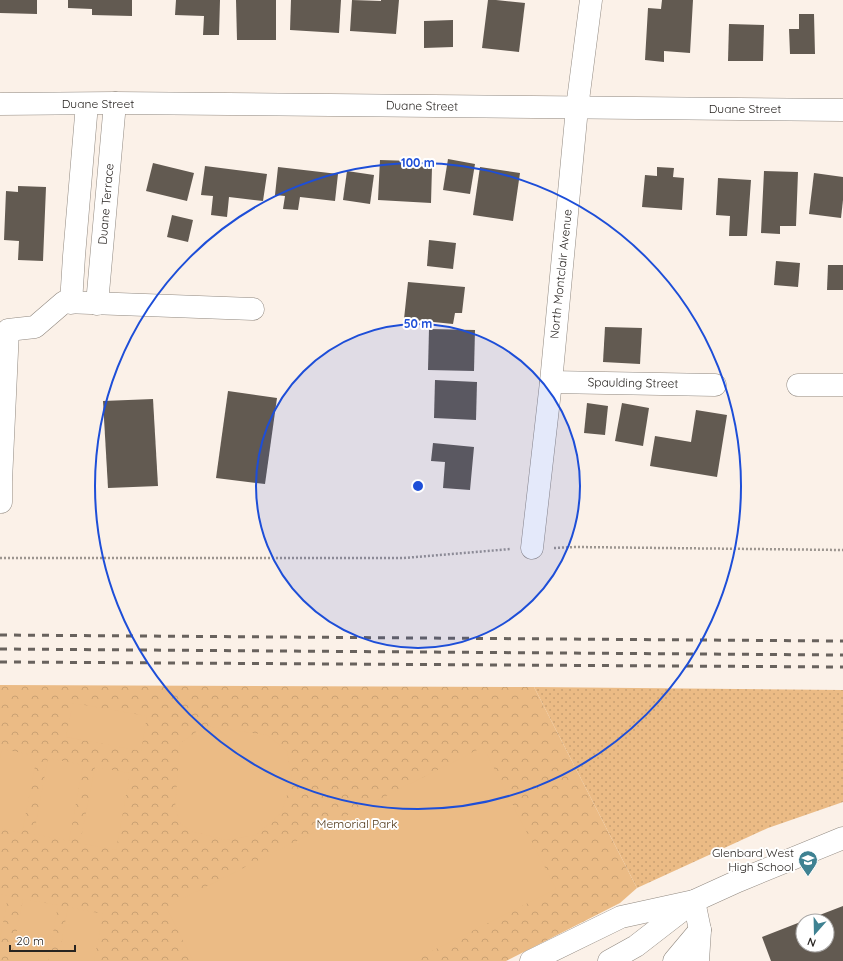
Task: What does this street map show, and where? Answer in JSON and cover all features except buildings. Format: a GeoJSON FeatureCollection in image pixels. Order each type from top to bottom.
{"type":"FeatureCollection","features":[{"type":"Feature","properties":{"kind":"street","name":"North Montclair Avenue"},"geometry":{"type":"LineString","coordinates":[[532,548],[551,382],[577,108],[591,0]]}},
{"type":"Feature","properties":{"kind":"street","name":"Duane Street"},"geometry":{"type":"LineString","coordinates":[[0,104],[843,110]]}},
{"type":"Feature","properties":{"kind":"street"},"geometry":{"type":"LineString","coordinates":[[71,303],[87,104]]}},
{"type":"Feature","properties":{"kind":"street","name":"Duane Terrace"},"geometry":{"type":"LineString","coordinates":[[97,304],[115,104]]}},
{"type":"Feature","properties":{"kind":"street"},"geometry":{"type":"LineString","coordinates":[[0,502],[2,481],[3,353],[8,330],[35,327],[64,302],[253,309]]}},
{"type":"Feature","properties":{"kind":"street","name":"Spaulding Street"},"geometry":{"type":"LineString","coordinates":[[551,382],[715,385]]}},
{"type":"Feature","properties":{"kind":"street"},"geometry":{"type":"LineString","coordinates":[[798,385],[843,385]]}},
{"type":"Feature","properties":{"kind":"street"},"geometry":{"type":"LineString","coordinates":[[531,961],[621,917],[694,901],[738,881],[843,838]]}},
{"type":"Feature","properties":{"kind":"street"},"geometry":{"type":"LineString","coordinates":[[694,901],[700,930],[698,961]]}},
{"type":"Feature","properties":{"kind":"street"},"geometry":{"type":"LineString","coordinates":[[608,961],[636,946],[694,901]]}},
{"type":"Feature","properties":{"kind":"street"},"geometry":{"type":"LineString","coordinates":[[674,961],[700,930]]}},
{"type":"Feature","properties":{"kind":"path"},"geometry":{"type":"LineString","coordinates":[[0,558],[404,558],[508,549],[583,547],[843,550]]}},
{"type":"Feature","properties":{"kind":"green space","name":"Memorial Park"},"geometry":{"type":"Polygon","coordinates":[[[0,685],[534,687],[637,888],[620,903],[506,961],[0,961],[0,685]]]}},
{"type":"Feature","properties":{"kind":"green space"},"geometry":{"type":"Polygon","coordinates":[[[534,687],[843,690],[843,802],[768,828],[637,888],[534,687]]]}},
{"type":"Feature","properties":{"kind":"green space"},"geometry":{"type":"Polygon","coordinates":[[[73,703],[147,716],[141,751],[66,737],[73,703]]]}},
{"type":"Feature","properties":{"kind":"green space"},"geometry":{"type":"Polygon","coordinates":[[[205,726],[267,735],[287,751],[292,780],[281,813],[256,835],[225,840],[191,831],[181,824],[175,808],[180,743],[205,726]]]}},
{"type":"Feature","properties":{"kind":"green space"},"geometry":{"type":"Polygon","coordinates":[[[483,747],[556,889],[412,961],[193,961],[166,907],[483,747]]]}},
{"type":"Feature","properties":{"kind":"green space"},"geometry":{"type":"Polygon","coordinates":[[[2,749],[37,756],[22,833],[0,828],[0,758],[2,749]]]}},
{"type":"Feature","properties":{"kind":"green space"},"geometry":{"type":"Polygon","coordinates":[[[48,758],[83,765],[69,841],[34,834],[48,758]]]}},
{"type":"Feature","properties":{"kind":"green space"},"geometry":{"type":"Polygon","coordinates":[[[95,767],[130,773],[116,850],[80,843],[95,767]]]}},
{"type":"Feature","properties":{"kind":"green space"},"geometry":{"type":"Polygon","coordinates":[[[0,894],[8,896],[0,939],[0,894]]]}},
{"type":"Feature","properties":{"kind":"green space"},"geometry":{"type":"Polygon","coordinates":[[[23,899],[58,905],[48,961],[11,961],[23,899]]]}},
{"type":"Feature","properties":{"kind":"green space"},"geometry":{"type":"Polygon","coordinates":[[[68,907],[103,914],[94,961],[58,961],[68,907]]]}},
{"type":"Feature","properties":{"kind":"railway"},"geometry":{"type":"LineString","coordinates":[[0,635],[843,641]]}},
{"type":"Feature","properties":{"kind":"railway"},"geometry":{"type":"LineString","coordinates":[[0,649],[843,655]]}},
{"type":"Feature","properties":{"kind":"railway"},"geometry":{"type":"LineString","coordinates":[[0,662],[843,667]]}},
{"type":"Feature","properties":{"kind":"place","name":"Glenbard West High School"},"geometry":{"type":"Point","coordinates":[808,877]}}]}
